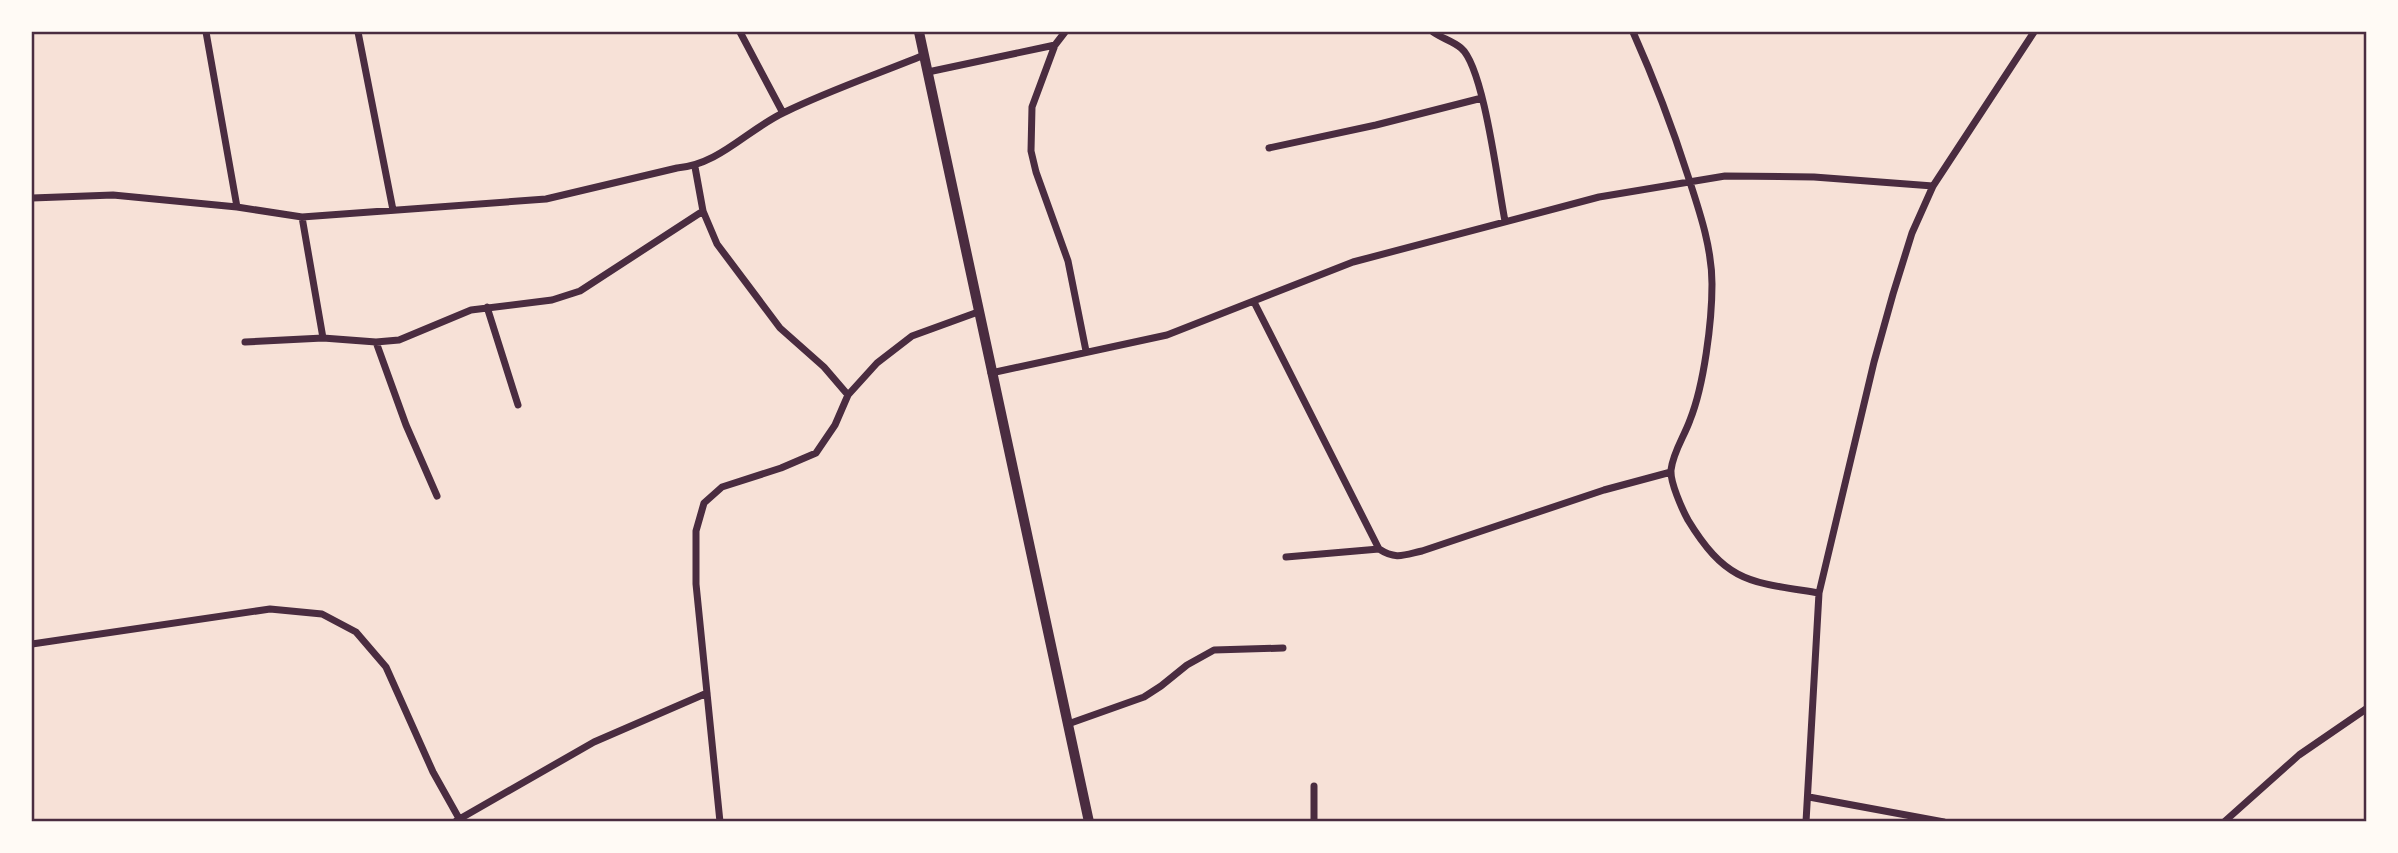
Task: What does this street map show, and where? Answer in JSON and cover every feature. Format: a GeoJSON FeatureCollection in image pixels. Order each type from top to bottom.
{"type":"FeatureCollection","features":[{"type":"Feature","properties":{"kind":"street"},"geometry":{"type":"LineString","coordinates":[[206,32],[237,207]]}},
{"type":"Feature","properties":{"kind":"street"},"geometry":{"type":"LineString","coordinates":[[358,32],[393,210]]}},
{"type":"Feature","properties":{"kind":"street"},"geometry":{"type":"LineString","coordinates":[[740,32],[783,113]]}},
{"type":"Feature","properties":{"kind":"street"},"geometry":{"type":"LineString","coordinates":[[919,32],[1089,821]]}},
{"type":"Feature","properties":{"kind":"street"},"geometry":{"type":"LineString","coordinates":[[1065,32],[1055,45],[1032,107],[1031,151],[1068,261],[1086,351]]}},
{"type":"Feature","properties":{"kind":"street"},"geometry":{"type":"LineString","coordinates":[[1433,32],[1461,48],[1472,64],[1482,98],[1505,221]]}},
{"type":"Feature","properties":{"kind":"street"},"geometry":{"type":"LineString","coordinates":[[1633,32],[1670,119],[1698,205],[1712,282],[1711,308],[1698,393],[1690,421],[1678,445],[1671,472],[1683,510],[1704,546],[1728,570],[1756,583],[1819,593]]}},
{"type":"Feature","properties":{"kind":"street"},"geometry":{"type":"LineString","coordinates":[[1807,821],[1819,593],[1893,294],[1912,233],[1933,186],[2034,32]]}},
{"type":"Feature","properties":{"kind":"street"},"geometry":{"type":"LineString","coordinates":[[928,72],[1055,45]]}},
{"type":"Feature","properties":{"kind":"street"},"geometry":{"type":"LineString","coordinates":[[32,198],[113,195],[237,207],[302,217],[546,199],[677,168],[695,167],[783,113],[924,55]]}},
{"type":"Feature","properties":{"kind":"street"},"geometry":{"type":"LineString","coordinates":[[1269,148],[1482,98]]}},
{"type":"Feature","properties":{"kind":"street"},"geometry":{"type":"LineString","coordinates":[[695,167],[702,211],[717,244],[780,328],[824,367],[848,395]]}},
{"type":"Feature","properties":{"kind":"street"},"geometry":{"type":"LineString","coordinates":[[991,373],[1167,335],[1353,262],[1599,197],[1725,176],[1814,177],[1933,186]]}},
{"type":"Feature","properties":{"kind":"street"},"geometry":{"type":"LineString","coordinates":[[245,342],[323,338],[376,342],[409,338],[458,314],[487,307],[552,300],[580,291],[702,211]]}},
{"type":"Feature","properties":{"kind":"street"},"geometry":{"type":"LineString","coordinates":[[302,217],[323,338]]}},
{"type":"Feature","properties":{"kind":"street"},"geometry":{"type":"LineString","coordinates":[[1254,302],[1379,549],[1389,556],[1411,554],[1604,490],[1671,472]]}},
{"type":"Feature","properties":{"kind":"street"},"geometry":{"type":"LineString","coordinates":[[487,307],[518,405]]}},
{"type":"Feature","properties":{"kind":"street"},"geometry":{"type":"LineString","coordinates":[[720,821],[695,584],[696,531],[704,503],[722,487],[781,468],[816,453],[835,425],[848,395],[877,363],[912,336],[978,312]]}},
{"type":"Feature","properties":{"kind":"street"},"geometry":{"type":"LineString","coordinates":[[376,342],[406,425],[437,496]]}},
{"type":"Feature","properties":{"kind":"street"},"geometry":{"type":"LineString","coordinates":[[1286,557],[1379,549]]}},
{"type":"Feature","properties":{"kind":"street"},"geometry":{"type":"LineString","coordinates":[[32,644],[270,609],[322,614],[356,632],[386,667],[458,821],[594,743],[707,693]]}},
{"type":"Feature","properties":{"kind":"street"},"geometry":{"type":"LineString","coordinates":[[1068,724],[1144,697],[1202,654],[1214,650],[1283,648]]}},
{"type":"Feature","properties":{"kind":"street"},"geometry":{"type":"LineString","coordinates":[[2224,821],[2299,755],[2367,709]]}},
{"type":"Feature","properties":{"kind":"street"},"geometry":{"type":"LineString","coordinates":[[1314,786],[1314,821]]}},
{"type":"Feature","properties":{"kind":"street"},"geometry":{"type":"LineString","coordinates":[[1809,797],[1944,821]]}}]}
